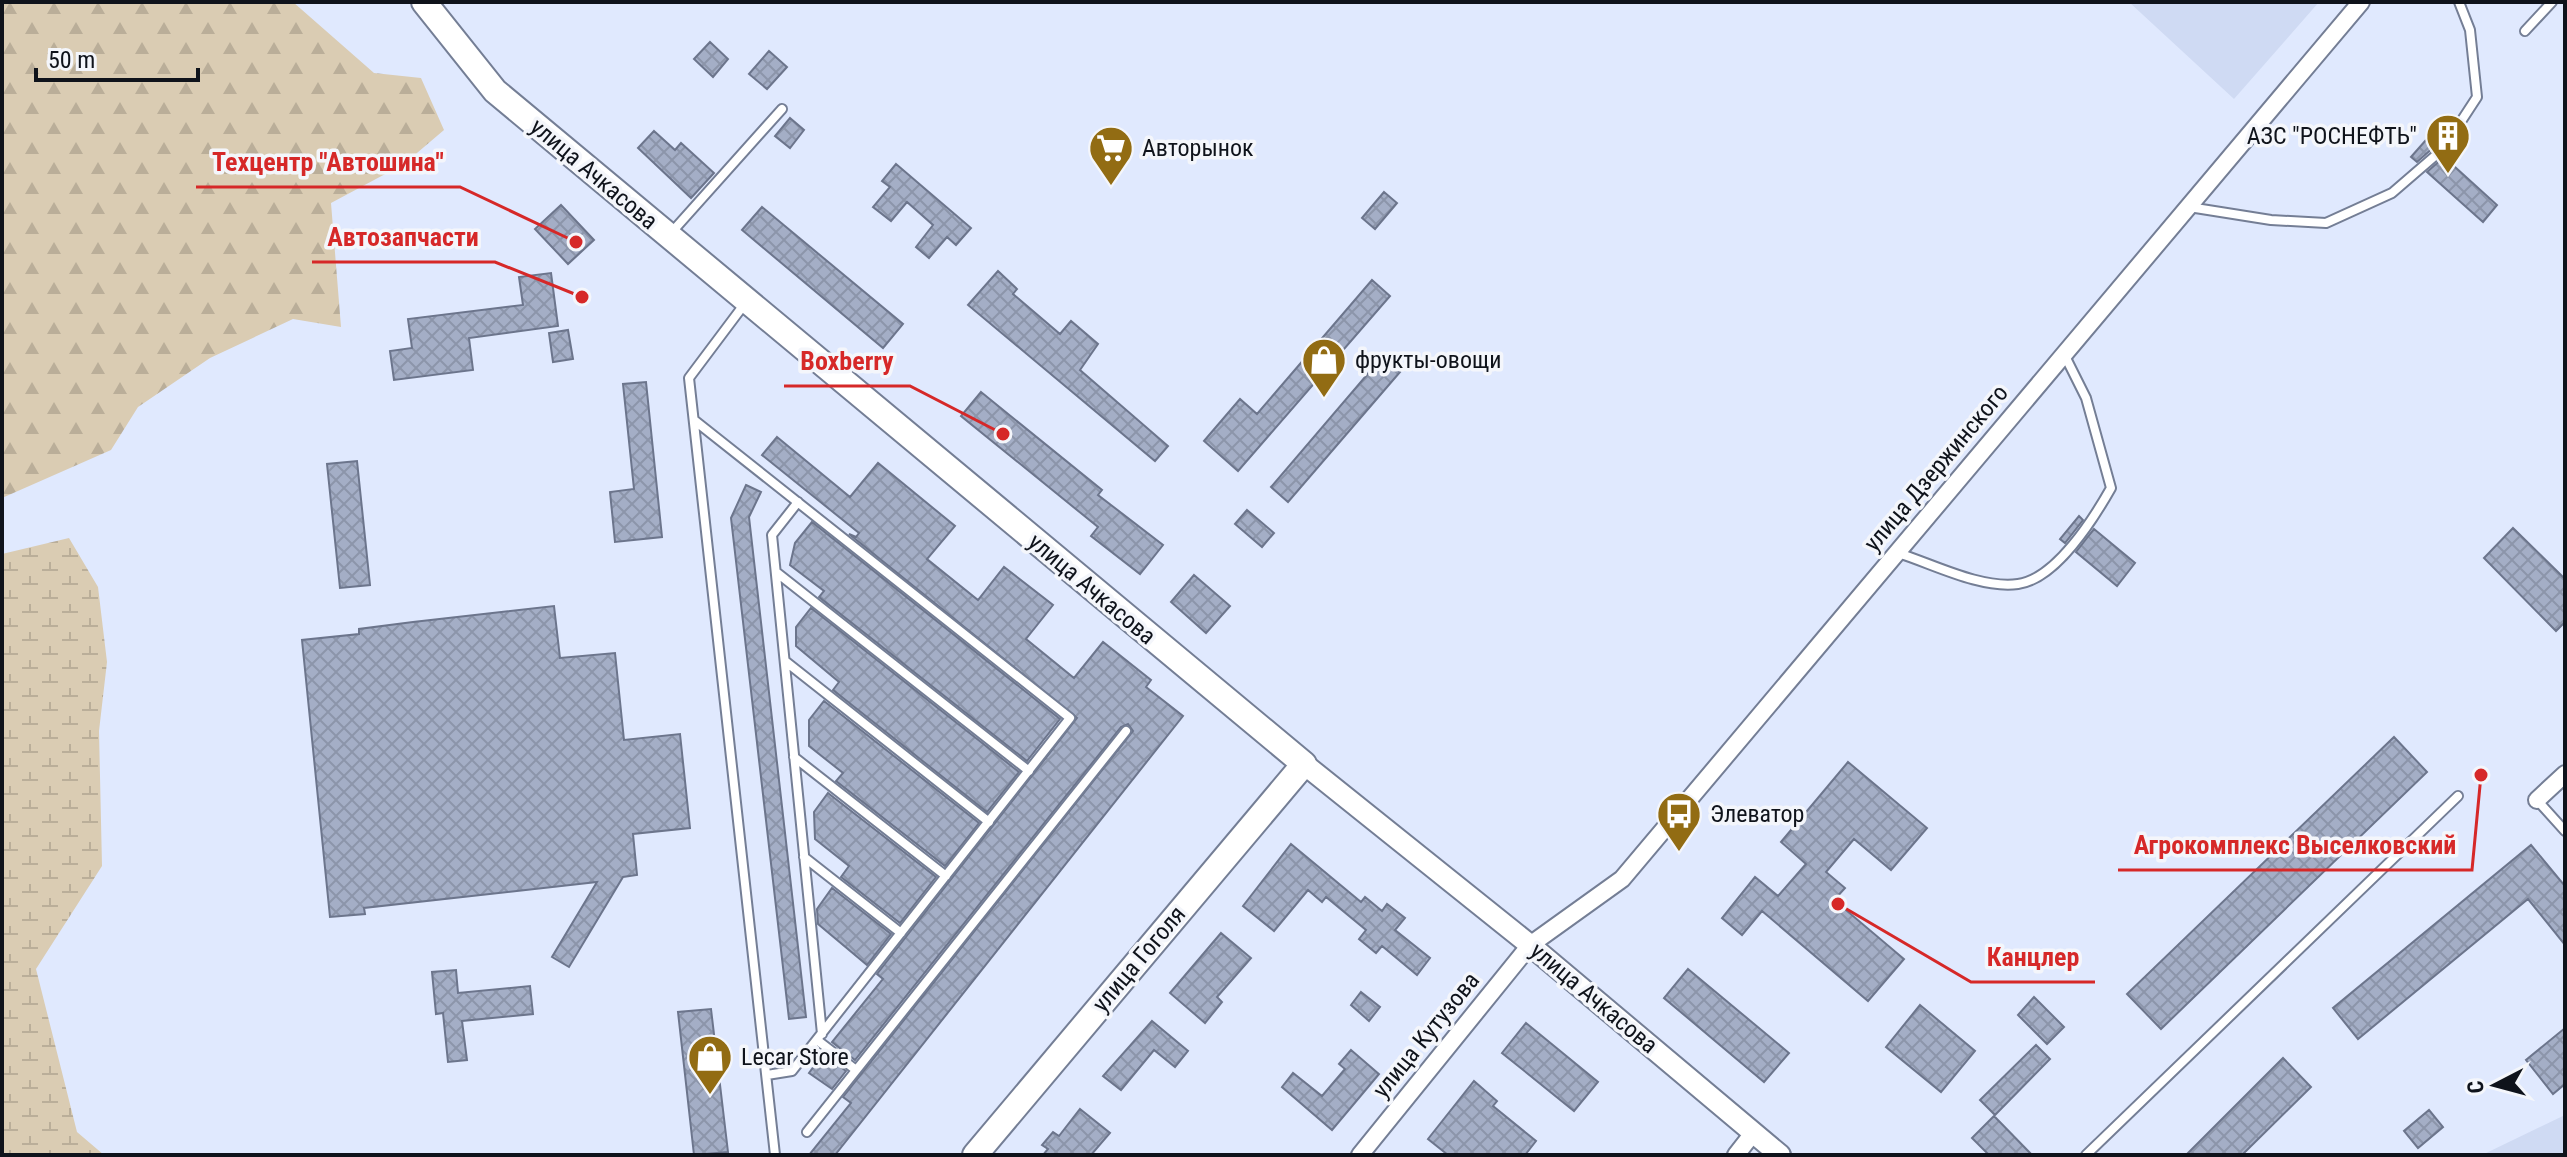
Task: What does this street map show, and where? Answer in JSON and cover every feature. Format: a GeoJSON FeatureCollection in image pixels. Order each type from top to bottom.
{"type":"FeatureCollection","features":[{"type":"Feature","properties":{"kind":"main road","name":"улица Ачкасова"},"geometry":{"type":"LineString","coordinates":[[424,2],[495,91],[1304,764]]}},
{"type":"Feature","properties":{"kind":"main road","name":"улица Гоголя"},"geometry":{"type":"LineString","coordinates":[[975,1155],[1304,764]]}},
{"type":"Feature","properties":{"kind":"street","name":"улица Дзержинского"},"geometry":{"type":"LineString","coordinates":[[1530,945],[1622,879],[2361,2]]}},
{"type":"Feature","properties":{"kind":"street","name":"улица Ачкасова"},"geometry":{"type":"LineString","coordinates":[[1304,764],[1530,945],[1780,1155]]}},
{"type":"Feature","properties":{"kind":"street"},"geometry":{"type":"LineString","coordinates":[[2537,800],[2565,774]]}},
{"type":"Feature","properties":{"kind":"street","name":"улица Кутузова"},"geometry":{"type":"LineString","coordinates":[[1360,1155],[1530,945]]}},
{"type":"Feature","properties":{"kind":"street"},"geometry":{"type":"LineString","coordinates":[[1736,1155],[1754,1132]]}},
{"type":"Feature","properties":{"kind":"lane"},"geometry":{"type":"LineString","coordinates":[[2188,207],[2271,220],[2326,223],[2392,193],[2443,149],[2477,97],[2470,30],[2459,2]]}},
{"type":"Feature","properties":{"kind":"lane"},"geometry":{"type":"LineString","coordinates":[[2525,31],[2552,2]]}},
{"type":"Feature","properties":{"kind":"lane"},"geometry":{"type":"LineString","coordinates":[[668,237],[782,109]]}},
{"type":"Feature","properties":{"kind":"lane"},"geometry":{"type":"LineString","coordinates":[[746,302],[689,378],[775,1155]]}},
{"type":"Feature","properties":{"kind":"lane"},"geometry":{"type":"LineString","coordinates":[[1897,552],[1987,582],[2020,584],[2059,562],[2095,516],[2111,488],[2086,398],[2064,354]]}},
{"type":"Feature","properties":{"kind":"lane"},"geometry":{"type":"LineString","coordinates":[[694,420],[1070,718],[792,1071],[767,1075]]}},
{"type":"Feature","properties":{"kind":"lane"},"geometry":{"type":"LineString","coordinates":[[798,502],[772,535],[819,1037],[856,1070]]}},
{"type":"Feature","properties":{"kind":"lane"},"geometry":{"type":"LineString","coordinates":[[776,572],[1029,771]]}},
{"type":"Feature","properties":{"kind":"lane"},"geometry":{"type":"LineString","coordinates":[[785,661],[989,822]]}},
{"type":"Feature","properties":{"kind":"lane"},"geometry":{"type":"LineString","coordinates":[[807,1132],[1126,731]]}},
{"type":"Feature","properties":{"kind":"lane"},"geometry":{"type":"LineString","coordinates":[[794,757],[946,876]]}},
{"type":"Feature","properties":{"kind":"lane"},"geometry":{"type":"LineString","coordinates":[[2086,1155],[2458,796]]}},
{"type":"Feature","properties":{"kind":"lane"},"geometry":{"type":"LineString","coordinates":[[2537,800],[2565,831]]}},
{"type":"Feature","properties":{"kind":"lane"},"geometry":{"type":"LineString","coordinates":[[804,857],[901,933]]}},
{"type":"Feature","properties":{"kind":"shaded area"},"geometry":{"type":"Polygon","coordinates":[[[2129,2],[2319,2],[2234,99],[2129,2]]]}},
{"type":"Feature","properties":{"kind":"shaded area"},"geometry":{"type":"Polygon","coordinates":[[[2565,1115],[2565,1155],[2482,1155],[2565,1115]]]}},
{"type":"Feature","properties":{"kind":"green space"},"geometry":{"type":"Polygon","coordinates":[[[2,2],[293,2],[374,73],[421,78],[444,130],[404,164],[331,203],[341,327],[293,319],[210,358],[138,407],[111,450],[2,498],[2,2]]]}},
{"type":"Feature","properties":{"kind":"green space"},"geometry":{"type":"Polygon","coordinates":[[[69,538],[98,587],[107,662],[99,731],[102,866],[36,969],[77,1132],[104,1155],[2,1155],[2,554],[69,538]]]}},
{"type":"Feature","properties":{"kind":"building"},"geometry":{"type":"Polygon","coordinates":[[[710,42],[728,59],[713,77],[694,59],[710,42]]]}},
{"type":"Feature","properties":{"kind":"building"},"geometry":{"type":"Polygon","coordinates":[[[769,51],[787,67],[767,89],[749,74],[769,51]]]}},
{"type":"Feature","properties":{"kind":"building"},"geometry":{"type":"Polygon","coordinates":[[[790,118],[804,130],[790,148],[775,136],[790,118]]]}},
{"type":"Feature","properties":{"kind":"building"},"geometry":{"type":"Polygon","coordinates":[[[654,131],[675,150],[681,143],[714,173],[691,198],[638,148],[654,131]]]}},
{"type":"Feature","properties":{"kind":"building"},"geometry":{"type":"Polygon","coordinates":[[[2426,140],[2434,147],[2417,162],[2411,157],[2426,140]]]}},
{"type":"Feature","properties":{"kind":"building","name":"АЗС \"РОСНЕФТЬ\""},"geometry":{"type":"Polygon","coordinates":[[[2444,157],[2497,205],[2483,222],[2427,172],[2444,157]]]}},
{"type":"Feature","properties":{"kind":"building"},"geometry":{"type":"Polygon","coordinates":[[[896,164],[971,228],[956,245],[947,237],[929,258],[916,247],[933,225],[907,202],[891,221],[873,207],[890,187],[882,181],[896,164]]]}},
{"type":"Feature","properties":{"kind":"building"},"geometry":{"type":"Polygon","coordinates":[[[1384,192],[1397,203],[1375,229],[1362,218],[1384,192]]]}},
{"type":"Feature","properties":{"kind":"building"},"geometry":{"type":"Polygon","coordinates":[[[561,205],[594,240],[568,264],[535,229],[561,205]]]}},
{"type":"Feature","properties":{"kind":"building"},"geometry":{"type":"Polygon","coordinates":[[[762,207],[903,324],[883,348],[742,230],[762,207]]]}},
{"type":"Feature","properties":{"kind":"building"},"geometry":{"type":"Polygon","coordinates":[[[998,271],[1017,289],[1013,294],[1060,334],[1071,321],[1098,344],[1080,370],[1168,446],[1155,461],[968,305],[998,271]]]}},
{"type":"Feature","properties":{"kind":"building"},"geometry":{"type":"Polygon","coordinates":[[[551,273],[558,326],[469,338],[473,370],[394,380],[390,351],[412,348],[408,319],[523,305],[519,277],[551,273]]]}},
{"type":"Feature","properties":{"kind":"building"},"geometry":{"type":"Polygon","coordinates":[[[1372,280],[1390,296],[1238,471],[1204,441],[1240,399],[1257,414],[1372,280]]]}},
{"type":"Feature","properties":{"kind":"building"},"geometry":{"type":"Polygon","coordinates":[[[568,330],[573,359],[553,362],[549,333],[568,330]]]}},
{"type":"Feature","properties":{"kind":"building"},"geometry":{"type":"Polygon","coordinates":[[[1383,356],[1400,372],[1288,502],[1271,487],[1383,356]]]}},
{"type":"Feature","properties":{"kind":"building"},"geometry":{"type":"Polygon","coordinates":[[[646,382],[662,537],[615,542],[610,492],[634,489],[623,384],[646,382]]]}},
{"type":"Feature","properties":{"kind":"building"},"geometry":{"type":"Polygon","coordinates":[[[981,392],[1102,490],[1098,495],[1163,545],[1140,574],[1091,536],[1098,527],[961,416],[981,392]]]}},
{"type":"Feature","properties":{"kind":"building"},"geometry":{"type":"Polygon","coordinates":[[[777,437],[850,497],[878,463],[955,526],[927,559],[978,600],[1004,567],[1053,605],[1026,639],[1074,678],[1103,642],[1151,680],[1146,687],[1183,716],[835,1155],[809,1155],[851,1103],[843,1097],[1133,731],[1128,724],[1121,727],[855,1060],[832,1042],[883,979],[877,974],[1077,718],[849,534],[856,537],[859,533],[762,455],[777,437]]]}},
{"type":"Feature","properties":{"kind":"building"},"geometry":{"type":"Polygon","coordinates":[[[357,461],[370,585],[340,588],[327,464],[357,461]]]}},
{"type":"Feature","properties":{"kind":"building"},"geometry":{"type":"Polygon","coordinates":[[[746,485],[761,492],[749,517],[806,1017],[789,1019],[731,518],[746,485]]]}},
{"type":"Feature","properties":{"kind":"building"},"geometry":{"type":"Polygon","coordinates":[[[1247,510],[1274,533],[1262,547],[1235,524],[1247,510]]]}},
{"type":"Feature","properties":{"kind":"building"},"geometry":{"type":"Polygon","coordinates":[[[2079,516],[2083,520],[2065,543],[2060,539],[2079,516]]]}},
{"type":"Feature","properties":{"kind":"building"},"geometry":{"type":"Polygon","coordinates":[[[812,522],[1060,719],[1027,761],[819,597],[824,591],[790,565],[795,543],[812,522]]]}},
{"type":"Feature","properties":{"kind":"building"},"geometry":{"type":"Polygon","coordinates":[[[2513,528],[2565,579],[2565,622],[2556,631],[2484,558],[2513,528]]]}},
{"type":"Feature","properties":{"kind":"building"},"geometry":{"type":"Polygon","coordinates":[[[2094,529],[2135,563],[2117,586],[2076,552],[2094,529]]]}},
{"type":"Feature","properties":{"kind":"building"},"geometry":{"type":"Polygon","coordinates":[[[1194,575],[1230,606],[1206,633],[1171,602],[1194,575]]]}},
{"type":"Feature","properties":{"kind":"building"},"geometry":{"type":"Polygon","coordinates":[[[554,606],[560,658],[615,653],[624,740],[680,734],[690,828],[633,834],[637,875],[623,877],[569,967],[552,957],[597,882],[364,908],[365,914],[330,917],[302,640],[359,634],[359,629],[554,606]]]}},
{"type":"Feature","properties":{"kind":"building"},"geometry":{"type":"Polygon","coordinates":[[[811,608],[1019,772],[987,812],[833,690],[839,682],[796,646],[796,627],[811,608]]]}},
{"type":"Feature","properties":{"kind":"building"},"geometry":{"type":"Polygon","coordinates":[[[824,701],[979,823],[945,866],[836,781],[843,773],[809,746],[809,720],[824,701]]]}},
{"type":"Feature","properties":{"kind":"building"},"geometry":{"type":"Polygon","coordinates":[[[2394,737],[2427,772],[2161,1029],[2127,994],[2394,737]]]}},
{"type":"Feature","properties":{"kind":"building"},"geometry":{"type":"Polygon","coordinates":[[[1848,762],[1927,828],[1891,870],[1854,839],[1826,872],[1845,888],[1834,900],[1904,959],[1868,1001],[1762,911],[1742,935],[1722,918],[1755,877],[1778,896],[1806,864],[1781,842],[1848,762]]]}},
{"type":"Feature","properties":{"kind":"building"},"geometry":{"type":"Polygon","coordinates":[[[828,793],[936,877],[900,923],[841,877],[849,866],[815,839],[814,812],[828,793]]]}},
{"type":"Feature","properties":{"kind":"building"},"geometry":{"type":"Polygon","coordinates":[[[1291,844],[1361,902],[1365,897],[1382,911],[1387,904],[1405,918],[1395,930],[1430,958],[1417,975],[1382,946],[1376,953],[1359,939],[1366,930],[1326,897],[1322,902],[1308,890],[1274,931],[1243,906],[1291,844]]]}},
{"type":"Feature","properties":{"kind":"building"},"geometry":{"type":"Polygon","coordinates":[[[2531,845],[2565,886],[2565,945],[2528,899],[2358,1039],[2333,1008],[2531,845]]]}},
{"type":"Feature","properties":{"kind":"building"},"geometry":{"type":"Polygon","coordinates":[[[832,888],[891,934],[867,965],[818,924],[817,909],[832,888]]]}},
{"type":"Feature","properties":{"kind":"building"},"geometry":{"type":"Polygon","coordinates":[[[1221,933],[1251,958],[1217,997],[1222,1002],[1205,1023],[1170,993],[1221,933]]]}},
{"type":"Feature","properties":{"kind":"building"},"geometry":{"type":"Polygon","coordinates":[[[1688,969],[1789,1053],[1764,1082],[1664,998],[1688,969]]]}},
{"type":"Feature","properties":{"kind":"building"},"geometry":{"type":"Polygon","coordinates":[[[456,970],[458,993],[530,986],[533,1014],[462,1021],[467,1060],[448,1062],[443,1013],[436,1014],[432,972],[456,970]]]}},
{"type":"Feature","properties":{"kind":"building"},"geometry":{"type":"Polygon","coordinates":[[[1361,992],[1380,1007],[1369,1021],[1351,1005],[1361,992]]]}},
{"type":"Feature","properties":{"kind":"building"},"geometry":{"type":"Polygon","coordinates":[[[2034,997],[2064,1027],[2047,1044],[2018,1015],[2034,997]]]}},
{"type":"Feature","properties":{"kind":"building"},"geometry":{"type":"Polygon","coordinates":[[[1920,1005],[1975,1051],[1941,1092],[1886,1047],[1920,1005]]]}},
{"type":"Feature","properties":{"kind":"building"},"geometry":{"type":"Polygon","coordinates":[[[711,1009],[728,1152],[694,1155],[678,1012],[711,1009]]]}},
{"type":"Feature","properties":{"kind":"building"},"geometry":{"type":"Polygon","coordinates":[[[1152,1021],[1188,1051],[1175,1067],[1154,1050],[1121,1090],[1103,1076],[1152,1021]]]}},
{"type":"Feature","properties":{"kind":"building"},"geometry":{"type":"Polygon","coordinates":[[[1526,1023],[1598,1082],[1574,1111],[1502,1053],[1526,1023]]]}},
{"type":"Feature","properties":{"kind":"building"},"geometry":{"type":"Polygon","coordinates":[[[2565,1028],[2565,1084],[2553,1094],[2526,1060],[2565,1028]]]}},
{"type":"Feature","properties":{"kind":"building"},"geometry":{"type":"Polygon","coordinates":[[[2036,1045],[2050,1059],[1995,1115],[1980,1100],[2036,1045]]]}},
{"type":"Feature","properties":{"kind":"building"},"geometry":{"type":"Polygon","coordinates":[[[1351,1050],[1379,1074],[1332,1130],[1282,1087],[1293,1073],[1322,1096],[1345,1069],[1339,1064],[1351,1050]]]}},
{"type":"Feature","properties":{"kind":"building"},"geometry":{"type":"Polygon","coordinates":[[[823,1054],[846,1071],[832,1089],[809,1073],[823,1054]]]}},
{"type":"Feature","properties":{"kind":"building"},"geometry":{"type":"Polygon","coordinates":[[[2283,1058],[2311,1087],[2242,1155],[2186,1155],[2283,1058]]]}},
{"type":"Feature","properties":{"kind":"building"},"geometry":{"type":"Polygon","coordinates":[[[1474,1081],[1497,1101],[1493,1106],[1536,1141],[1525,1155],[1448,1155],[1428,1139],[1474,1081]]]}},
{"type":"Feature","properties":{"kind":"building"},"geometry":{"type":"Polygon","coordinates":[[[1080,1109],[1110,1133],[1091,1155],[1043,1155],[1048,1149],[1042,1145],[1053,1132],[1059,1136],[1080,1109]]]}},
{"type":"Feature","properties":{"kind":"building"},"geometry":{"type":"Polygon","coordinates":[[[2429,1110],[2443,1127],[2418,1148],[2404,1131],[2429,1110]]]}},
{"type":"Feature","properties":{"kind":"building"},"geometry":{"type":"Polygon","coordinates":[[[1994,1116],[2032,1155],[1989,1155],[1972,1138],[1994,1116]]]}},
{"type":"Feature","properties":{"kind":"place","name":"АЗС \"РОСНЕФТЬ\""},"geometry":{"type":"Point","coordinates":[2448,175]}},
{"type":"Feature","properties":{"kind":"place","name":"Авторынок"},"geometry":{"type":"Point","coordinates":[1111,187]}},
{"type":"Feature","properties":{"kind":"place","name":"Техцентр \"Автошина\""},"geometry":{"type":"Point","coordinates":[576,242]}},
{"type":"Feature","properties":{"kind":"place","name":"Автозапчасти"},"geometry":{"type":"Point","coordinates":[582,297]}},
{"type":"Feature","properties":{"kind":"place","name":"фрукты-овощи"},"geometry":{"type":"Point","coordinates":[1324,399]}},
{"type":"Feature","properties":{"kind":"place","name":"Boxberry"},"geometry":{"type":"Point","coordinates":[1003,434]}},
{"type":"Feature","properties":{"kind":"place","name":"Агрокомплекс Выселковский"},"geometry":{"type":"Point","coordinates":[2481,775]}},
{"type":"Feature","properties":{"kind":"place","name":"Элеватор"},"geometry":{"type":"Point","coordinates":[1679,853]}},
{"type":"Feature","properties":{"kind":"place","name":"Канцлер"},"geometry":{"type":"Point","coordinates":[1838,904]}},
{"type":"Feature","properties":{"kind":"place","name":"Lecar Store"},"geometry":{"type":"Point","coordinates":[710,1096]}}]}
